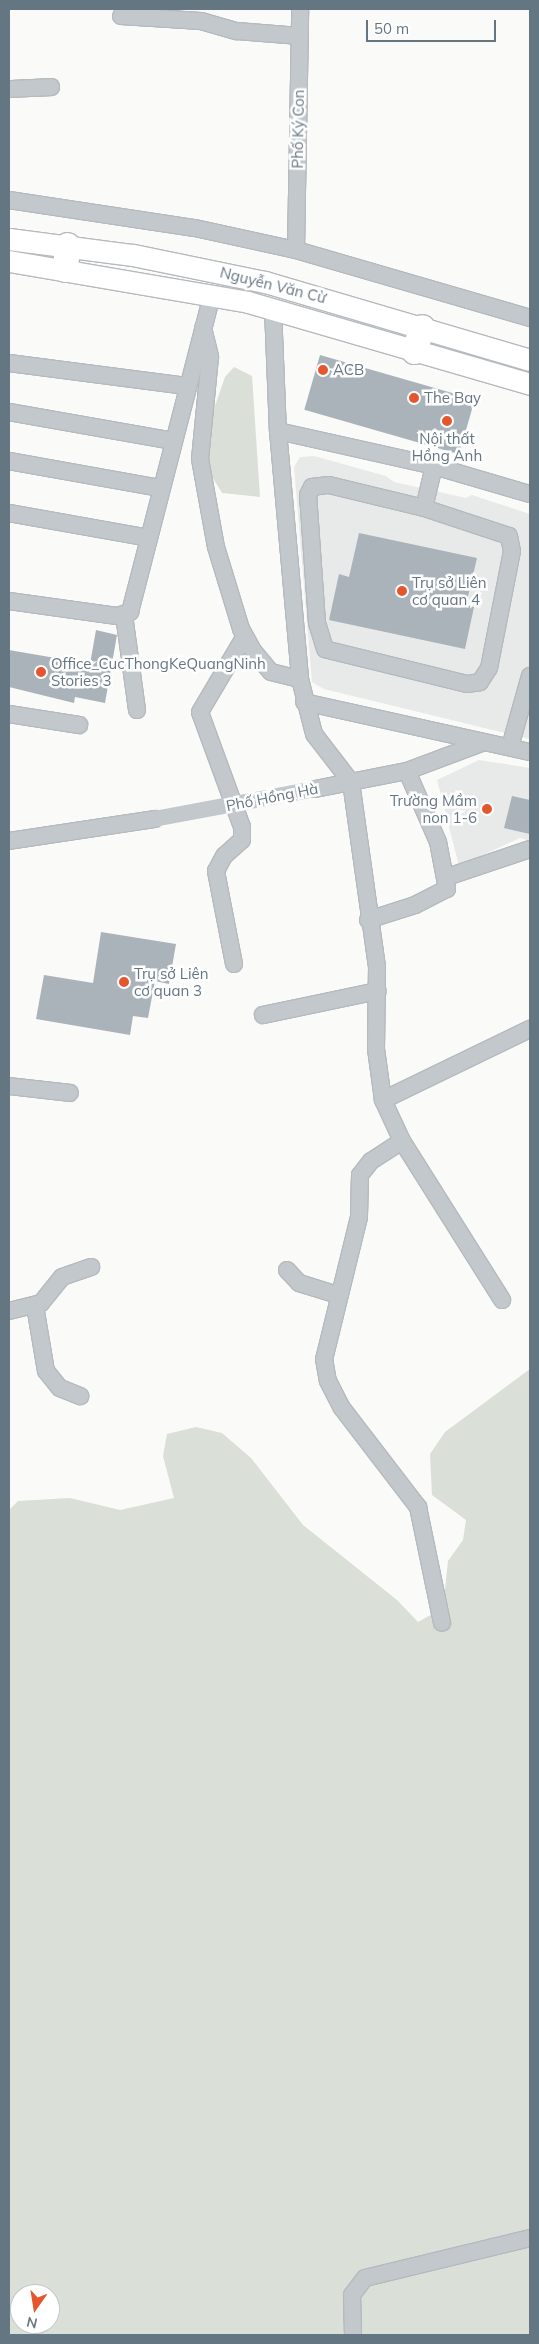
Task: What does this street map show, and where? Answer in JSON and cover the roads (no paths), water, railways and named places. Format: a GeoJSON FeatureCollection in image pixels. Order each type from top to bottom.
{"type":"FeatureCollection","features":[{"type":"Feature","properties":{"kind":"highway"},"geometry":{"type":"LineString","coordinates":[[414,351],[422,327]]}},
{"type":"Feature","properties":{"kind":"main road","name":"Nguyễn Văn Cừ"},"geometry":{"type":"LineString","coordinates":[[9,238],[66,257],[273,309],[530,384]]}},
{"type":"Feature","properties":{"kind":"main road","name":"Nguyễn Văn Cừ"},"geometry":{"type":"LineString","coordinates":[[9,262],[66,257],[265,282],[530,360]]}},
{"type":"Feature","properties":{"kind":"street","name":"Phố Ký Con"},"geometry":{"type":"LineString","coordinates":[[296,250],[300,9]]}},
{"type":"Feature","properties":{"kind":"street"},"geometry":{"type":"LineString","coordinates":[[122,16],[207,22],[238,31],[300,36]]}},
{"type":"Feature","properties":{"kind":"street"},"geometry":{"type":"LineString","coordinates":[[9,89],[51,87]]}},
{"type":"Feature","properties":{"kind":"street"},"geometry":{"type":"LineString","coordinates":[[9,200],[195,228],[296,250],[530,318]]}},
{"type":"Feature","properties":{"kind":"street"},"geometry":{"type":"LineString","coordinates":[[124,615],[133,606],[161,488],[212,294]]}},
{"type":"Feature","properties":{"kind":"street"},"geometry":{"type":"LineString","coordinates":[[273,309],[278,430],[300,679],[304,702],[314,734],[351,782],[378,991],[376,1049],[383,1100],[402,1141],[502,1300]]}},
{"type":"Feature","properties":{"kind":"street"},"geometry":{"type":"LineString","coordinates":[[203,328],[210,357],[200,458],[216,547],[245,636],[271,672],[300,679]]}},
{"type":"Feature","properties":{"kind":"street"},"geometry":{"type":"LineString","coordinates":[[9,363],[187,386]]}},
{"type":"Feature","properties":{"kind":"street"},"geometry":{"type":"LineString","coordinates":[[9,412],[173,441]]}},
{"type":"Feature","properties":{"kind":"street"},"geometry":{"type":"LineString","coordinates":[[278,430],[434,466],[530,494]]}},
{"type":"Feature","properties":{"kind":"street"},"geometry":{"type":"LineString","coordinates":[[9,461],[161,488]]}},
{"type":"Feature","properties":{"kind":"street"},"geometry":{"type":"LineString","coordinates":[[424,508],[434,466]]}},
{"type":"Feature","properties":{"kind":"street"},"geometry":{"type":"LineString","coordinates":[[329,485],[424,508],[503,532],[512,541],[489,668],[480,682],[467,684],[334,653],[319,642],[312,488],[329,485]]}},
{"type":"Feature","properties":{"kind":"street"},"geometry":{"type":"LineString","coordinates":[[9,513],[149,538]]}},
{"type":"Feature","properties":{"kind":"street"},"geometry":{"type":"LineString","coordinates":[[9,601],[124,615]]}},
{"type":"Feature","properties":{"kind":"street"},"geometry":{"type":"LineString","coordinates":[[124,615],[137,710]]}},
{"type":"Feature","properties":{"kind":"street"},"geometry":{"type":"LineString","coordinates":[[234,964],[216,871],[224,856],[242,840],[242,827],[200,712],[245,636]]}},
{"type":"Feature","properties":{"kind":"street"},"geometry":{"type":"LineString","coordinates":[[510,747],[530,676]]}},
{"type":"Feature","properties":{"kind":"street"},"geometry":{"type":"LineString","coordinates":[[304,702],[530,752]]}},
{"type":"Feature","properties":{"kind":"street"},"geometry":{"type":"LineString","coordinates":[[9,714],[79,725]]}},
{"type":"Feature","properties":{"kind":"street","name":"Phố Hồng Hà"},"geometry":{"type":"LineString","coordinates":[[9,841],[154,819],[407,772],[484,742]]}},
{"type":"Feature","properties":{"kind":"street"},"geometry":{"type":"LineString","coordinates":[[368,920],[438,896],[447,888],[447,877],[428,814],[407,772]]}},
{"type":"Feature","properties":{"kind":"street"},"geometry":{"type":"LineString","coordinates":[[447,877],[530,849]]}},
{"type":"Feature","properties":{"kind":"street"},"geometry":{"type":"LineString","coordinates":[[263,1015],[378,991]]}},
{"type":"Feature","properties":{"kind":"street"},"geometry":{"type":"LineString","coordinates":[[383,1100],[530,1029]]}},
{"type":"Feature","properties":{"kind":"street"},"geometry":{"type":"LineString","coordinates":[[9,1086],[70,1093]]}},
{"type":"Feature","properties":{"kind":"street"},"geometry":{"type":"LineString","coordinates":[[402,1141],[371,1160],[360,1174],[359,1217],[326,1342],[328,1381],[342,1408],[418,1507],[442,1623]]}},
{"type":"Feature","properties":{"kind":"street"},"geometry":{"type":"LineString","coordinates":[[9,1311],[35,1306],[62,1278],[91,1266]]}},
{"type":"Feature","properties":{"kind":"street"},"geometry":{"type":"LineString","coordinates":[[287,1270],[299,1284],[338,1295]]}},
{"type":"Feature","properties":{"kind":"street"},"geometry":{"type":"LineString","coordinates":[[35,1306],[46,1371],[60,1388],[80,1396]]}},
{"type":"Feature","properties":{"kind":"street"},"geometry":{"type":"LineString","coordinates":[[353,2335],[352,2295],[365,2278],[530,2238]]}},
{"type":"Feature","properties":{"kind":"place","name":"ACB"},"geometry":{"type":"Point","coordinates":[323,370]}},
{"type":"Feature","properties":{"kind":"place","name":"The Bay"},"geometry":{"type":"Point","coordinates":[414,398]}},
{"type":"Feature","properties":{"kind":"place","name":"Nội thất Hồng Anh"},"geometry":{"type":"Point","coordinates":[447,421]}},
{"type":"Feature","properties":{"kind":"place","name":"Trụ sở Liên cơ quan 4"},"geometry":{"type":"Point","coordinates":[402,591]}},
{"type":"Feature","properties":{"kind":"place","name":"Office_CucThongKeQuangNinh Stories 3"},"geometry":{"type":"Point","coordinates":[41,672]}},
{"type":"Feature","properties":{"kind":"place","name":"Trường Mầm non 1-6"},"geometry":{"type":"Point","coordinates":[487,809]}},
{"type":"Feature","properties":{"kind":"place","name":"Trụ sở Liên cơ quan 3"},"geometry":{"type":"Point","coordinates":[124,982]}}]}
